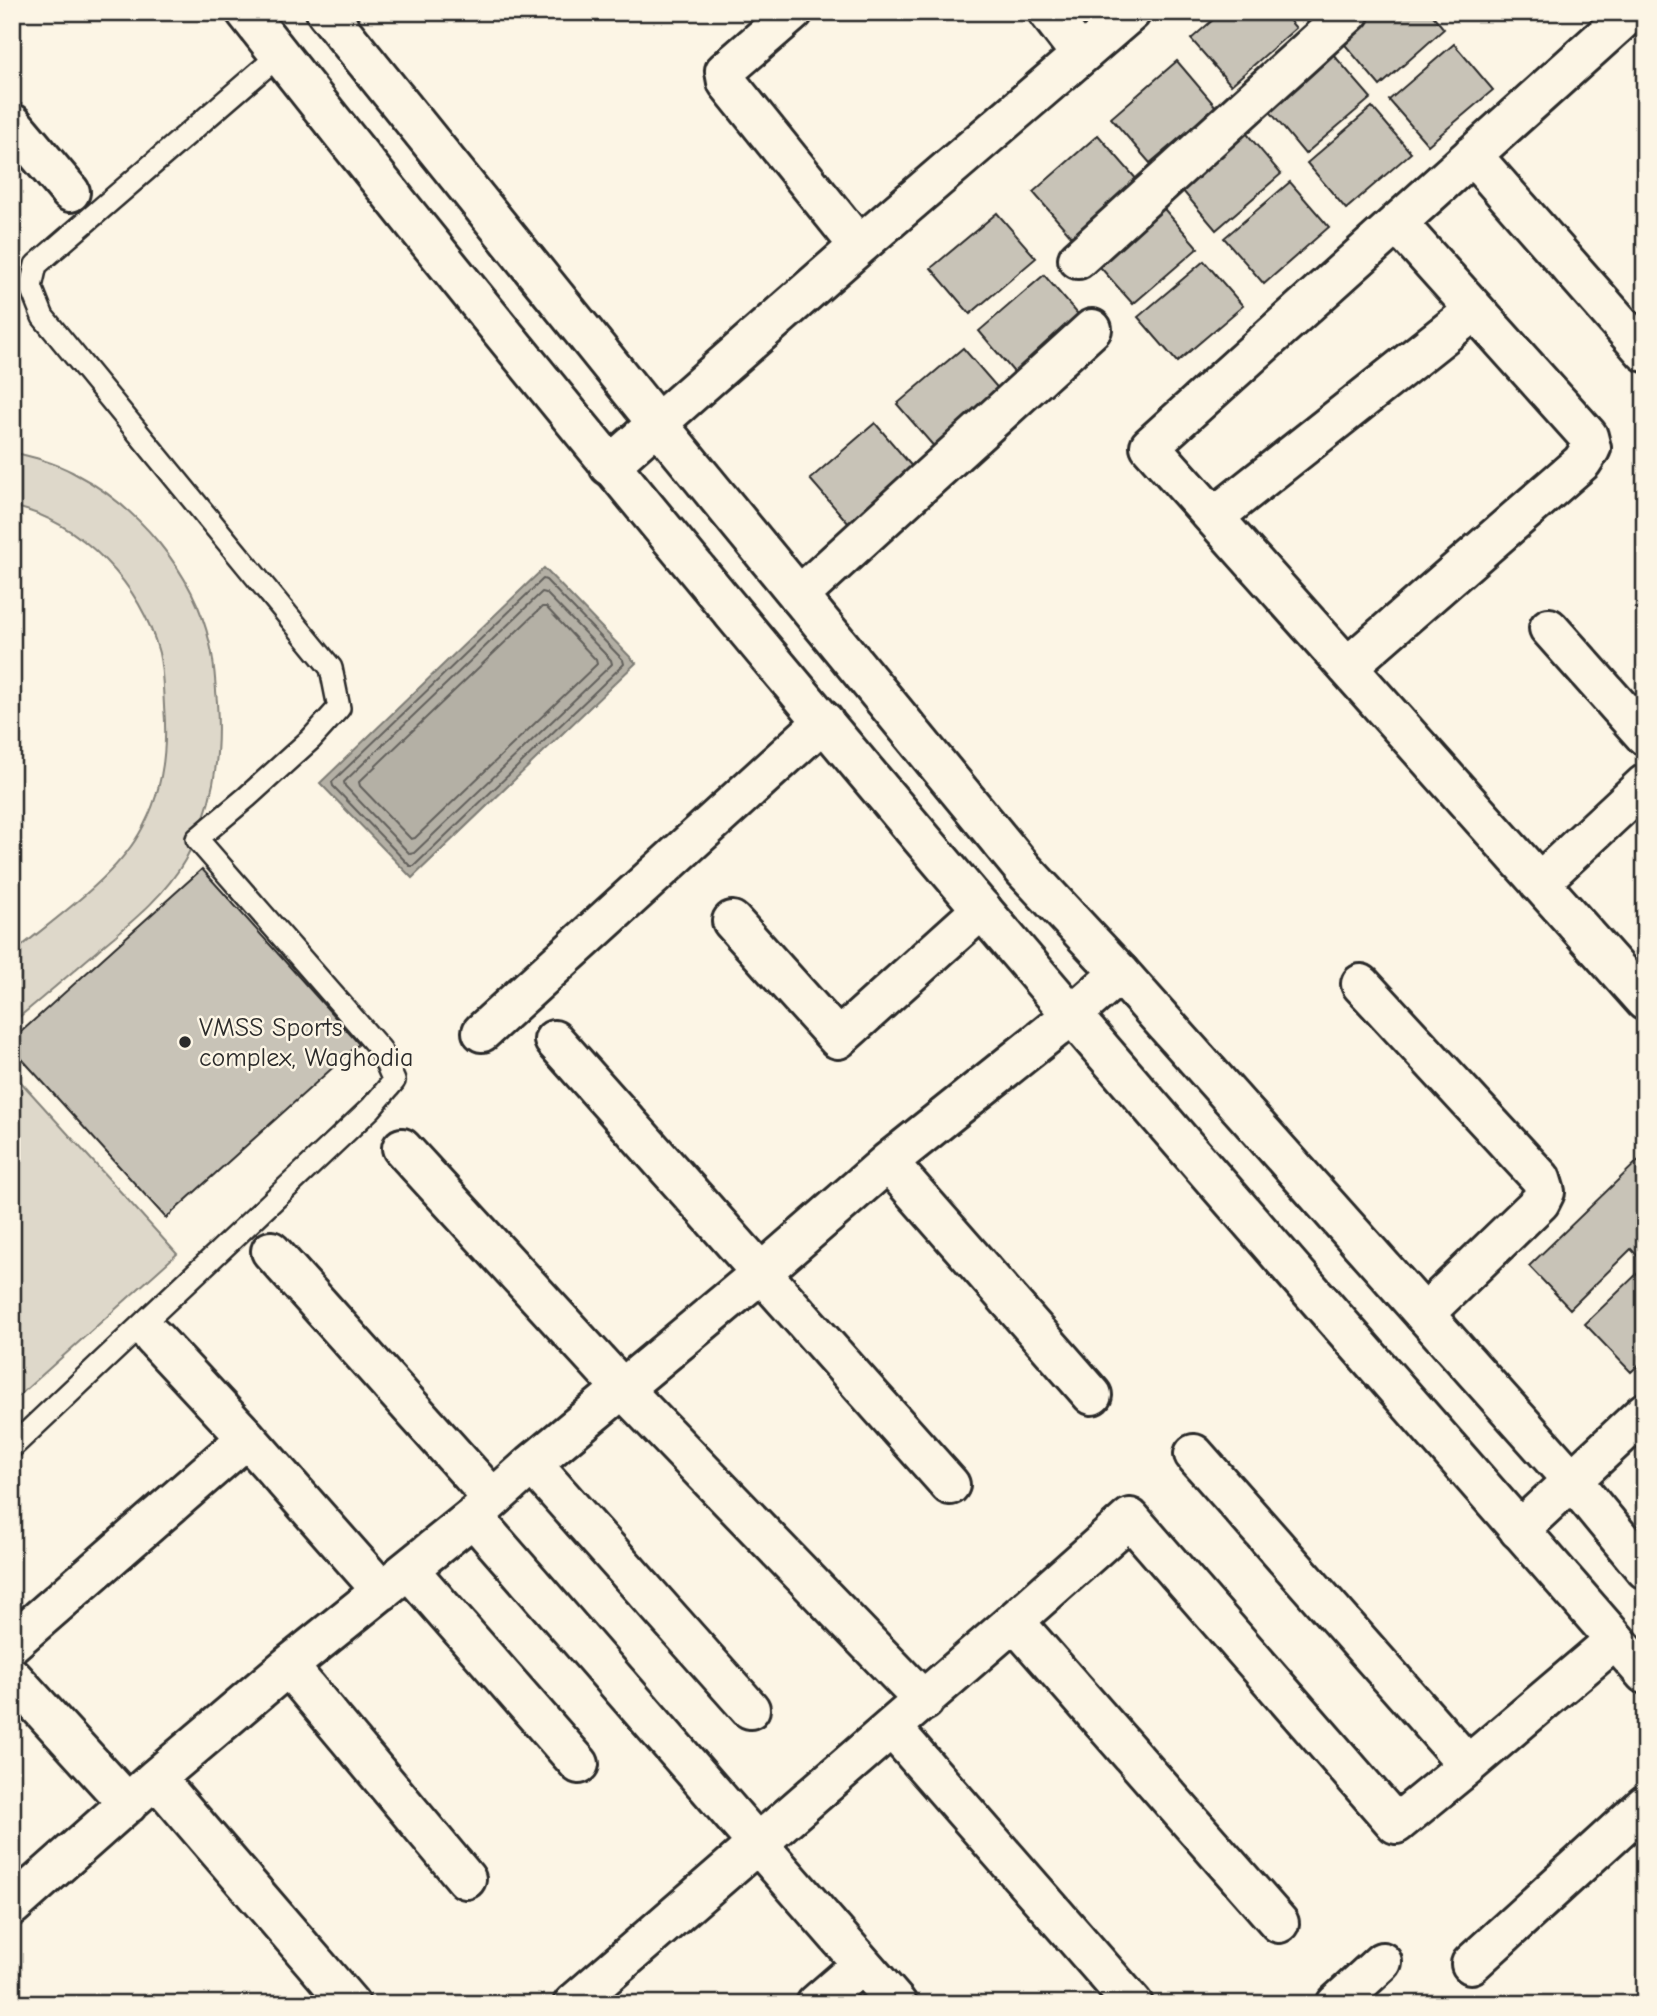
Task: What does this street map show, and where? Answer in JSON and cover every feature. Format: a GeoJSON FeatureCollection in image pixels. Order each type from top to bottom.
{"type":"FeatureCollection","features":[{"type":"Feature","properties":{"kind":"street"},"geometry":{"type":"LineString","coordinates":[[246,12],[609,466],[1072,1015],[1645,1674]]}},
{"type":"Feature","properties":{"kind":"street"},"geometry":{"type":"LineString","coordinates":[[326,12],[657,423],[1024,870],[1120,973],[1571,1479],[1645,1569]]}},
{"type":"Feature","properties":{"kind":"street"},"geometry":{"type":"LineString","coordinates":[[793,12],[725,71],[727,82],[859,246]]}},
{"type":"Feature","properties":{"kind":"street"},"geometry":{"type":"LineString","coordinates":[[1048,12],[1081,55]]}},
{"type":"Feature","properties":{"kind":"street"},"geometry":{"type":"LineString","coordinates":[[609,466],[1131,12]]}},
{"type":"Feature","properties":{"kind":"street"},"geometry":{"type":"LineString","coordinates":[[1078,258],[1350,12]]}},
{"type":"Feature","properties":{"kind":"street"},"geometry":{"type":"LineString","coordinates":[[1631,12],[1150,446],[1645,1001]]}},
{"type":"Feature","properties":{"kind":"street"},"geometry":{"type":"LineString","coordinates":[[12,123],[70,192]]}},
{"type":"Feature","properties":{"kind":"street"},"geometry":{"type":"LineString","coordinates":[[1472,155],[1645,352]]}},
{"type":"Feature","properties":{"kind":"street"},"geometry":{"type":"LineString","coordinates":[[1347,667],[1583,461],[1591,448],[1588,436],[1397,223]]}},
{"type":"Feature","properties":{"kind":"street"},"geometry":{"type":"LineString","coordinates":[[1214,517],[1475,310]]}},
{"type":"Feature","properties":{"kind":"street"},"geometry":{"type":"LineString","coordinates":[[799,596],[1092,329]]}},
{"type":"Feature","properties":{"kind":"street"},"geometry":{"type":"LineString","coordinates":[[1549,628],[1645,736]]}},
{"type":"Feature","properties":{"kind":"street"},"geometry":{"type":"LineString","coordinates":[[482,1032],[824,721]]}},
{"type":"Feature","properties":{"kind":"street"},"geometry":{"type":"LineString","coordinates":[[1539,883],[1645,784]]}},
{"type":"Feature","properties":{"kind":"street"},"geometry":{"type":"LineString","coordinates":[[732,921],[838,1040],[982,909]]}},
{"type":"Feature","properties":{"kind":"street"},"geometry":{"type":"LineString","coordinates":[[12,1906],[288,1666],[396,1581],[888,1163],[1120,973]]}},
{"type":"Feature","properties":{"kind":"street"},"geometry":{"type":"LineString","coordinates":[[1361,984],[1541,1179],[1545,1192],[1540,1202],[1423,1314]]}},
{"type":"Feature","properties":{"kind":"street"},"geometry":{"type":"LineString","coordinates":[[554,1040],[950,1485]]}},
{"type":"Feature","properties":{"kind":"street"},"geometry":{"type":"LineString","coordinates":[[402,1148],[622,1388],[923,1702]]}},
{"type":"Feature","properties":{"kind":"street"},"geometry":{"type":"LineString","coordinates":[[888,1163],[1092,1395]]}},
{"type":"Feature","properties":{"kind":"street"},"geometry":{"type":"LineString","coordinates":[[271,1251],[757,1843],[897,2004]]}},
{"type":"Feature","properties":{"kind":"street"},"geometry":{"type":"LineString","coordinates":[[153,1337],[247,1438],[396,1581],[579,1764]]}},
{"type":"Feature","properties":{"kind":"street"},"geometry":{"type":"LineString","coordinates":[[1518,1530],[1645,1412]]}},
{"type":"Feature","properties":{"kind":"street"},"geometry":{"type":"LineString","coordinates":[[12,1643],[247,1438]]}},
{"type":"Feature","properties":{"kind":"street"},"geometry":{"type":"LineString","coordinates":[[1194,1454],[1468,1765]]}},
{"type":"Feature","properties":{"kind":"street"},"geometry":{"type":"LineString","coordinates":[[532,1464],[750,1709]]}},
{"type":"Feature","properties":{"kind":"street"},"geometry":{"type":"LineString","coordinates":[[573,2004],[757,1843],[893,1729],[1130,1518],[1396,1824],[1615,1640]]}},
{"type":"Feature","properties":{"kind":"street"},"geometry":{"type":"LineString","coordinates":[[1014,1621],[1279,1923]]}},
{"type":"Feature","properties":{"kind":"street"},"geometry":{"type":"LineString","coordinates":[[288,1666],[466,1879]]}},
{"type":"Feature","properties":{"kind":"street"},"geometry":{"type":"LineString","coordinates":[[12,1678],[128,1804]]}},
{"type":"Feature","properties":{"kind":"street"},"geometry":{"type":"LineString","coordinates":[[893,1729],[1133,2004]]}},
{"type":"Feature","properties":{"kind":"street"},"geometry":{"type":"LineString","coordinates":[[156,1778],[338,1999]]}},
{"type":"Feature","properties":{"kind":"street"},"geometry":{"type":"LineString","coordinates":[[1471,1964],[1645,1805]]}},
{"type":"Feature","properties":{"kind":"street"},"geometry":{"type":"LineString","coordinates":[[1336,2004],[1382,1962]]}},
{"type":"Feature","properties":{"kind":"street"},"geometry":{"type":"LineString","coordinates":[[816,2004],[862,1964]]}},
{"type":"Feature","properties":{"kind":"lane"},"geometry":{"type":"LineString","coordinates":[[12,1447],[361,1117],[394,1081],[380,1049],[197,839],[266,781],[311,739],[339,708],[331,668],[43,317],[30,287],[36,265],[279,54]]}},
{"type":"Feature","properties":{"kind":"shaded area"},"geometry":{"type":"Polygon","coordinates":[[[12,452],[58,465],[96,486],[140,522],[177,567],[202,617],[210,644],[217,702],[218,744],[213,784],[202,822],[177,873],[133,920],[12,1023],[12,954],[98,883],[128,851],[147,819],[159,788],[165,723],[159,653],[138,604],[123,581],[85,542],[38,514],[12,506],[12,452]]]}},
{"type":"Feature","properties":{"kind":"shaded area"},"geometry":{"type":"Polygon","coordinates":[[[20,1081],[177,1254],[12,1402],[12,1088],[20,1081]]]}},
{"type":"Feature","properties":{"kind":"water"},"geometry":{"type":"Polygon","coordinates":[[[544,568],[636,663],[412,878],[320,783],[544,568]]]}},
{"type":"Feature","properties":{"kind":"building"},"geometry":{"type":"Polygon","coordinates":[[[1222,12],[1282,12],[1296,28],[1231,85],[1191,39],[1222,12]]]}},
{"type":"Feature","properties":{"kind":"building"},"geometry":{"type":"Polygon","coordinates":[[[1373,12],[1430,12],[1444,29],[1380,86],[1341,40],[1373,12]]]}},
{"type":"Feature","properties":{"kind":"building"},"geometry":{"type":"Polygon","coordinates":[[[1454,44],[1493,90],[1428,145],[1389,100],[1454,44]]]}},
{"type":"Feature","properties":{"kind":"building"},"geometry":{"type":"Polygon","coordinates":[[[1332,53],[1371,98],[1305,154],[1267,108],[1332,53]]]}},
{"type":"Feature","properties":{"kind":"building"},"geometry":{"type":"Polygon","coordinates":[[[1177,61],[1216,107],[1150,163],[1111,118],[1177,61]]]}},
{"type":"Feature","properties":{"kind":"building"},"geometry":{"type":"Polygon","coordinates":[[[1372,107],[1411,153],[1346,209],[1307,163],[1372,107]]]}},
{"type":"Feature","properties":{"kind":"building"},"geometry":{"type":"Polygon","coordinates":[[[1242,128],[1281,174],[1216,230],[1177,184],[1242,128]]]}},
{"type":"Feature","properties":{"kind":"building"},"geometry":{"type":"Polygon","coordinates":[[[1098,135],[1138,181],[1072,237],[1033,192],[1098,135]]]}},
{"type":"Feature","properties":{"kind":"building"},"geometry":{"type":"Polygon","coordinates":[[[1290,182],[1329,227],[1264,284],[1224,238],[1290,182]]]}},
{"type":"Feature","properties":{"kind":"building"},"geometry":{"type":"Polygon","coordinates":[[[1159,203],[1198,248],[1133,304],[1093,259],[1159,203]]]}},
{"type":"Feature","properties":{"kind":"building"},"geometry":{"type":"Polygon","coordinates":[[[997,213],[1036,258],[970,314],[931,268],[997,213]]]}},
{"type":"Feature","properties":{"kind":"building"},"geometry":{"type":"Polygon","coordinates":[[[1204,261],[1243,306],[1177,362],[1138,317],[1204,261]]]}},
{"type":"Feature","properties":{"kind":"building"},"geometry":{"type":"Polygon","coordinates":[[[1044,275],[1084,321],[1018,377],[979,331],[1044,275]]]}},
{"type":"Feature","properties":{"kind":"building"},"geometry":{"type":"Polygon","coordinates":[[[963,348],[1002,393],[937,450],[897,404],[963,348]]]}},
{"type":"Feature","properties":{"kind":"building"},"geometry":{"type":"Polygon","coordinates":[[[875,423],[914,469],[849,524],[810,479],[875,423]]]}},
{"type":"Feature","properties":{"kind":"building","name":"VMSS Sports complex, Waghodia"},"geometry":{"type":"Polygon","coordinates":[[[202,869],[359,1044],[166,1218],[12,1048],[12,1040],[202,869]]]}},
{"type":"Feature","properties":{"kind":"building"},"geometry":{"type":"Polygon","coordinates":[[[1645,1154],[1645,1264],[1631,1249],[1570,1309],[1529,1266],[1645,1154]]]}},
{"type":"Feature","properties":{"kind":"building"},"geometry":{"type":"Polygon","coordinates":[[[1645,1266],[1645,1359],[1631,1372],[1585,1324],[1645,1266]]]}},
{"type":"Feature","properties":{"kind":"place","name":"VMSS Sports complex, Waghodia"},"geometry":{"type":"Point","coordinates":[185,1042]}}]}
